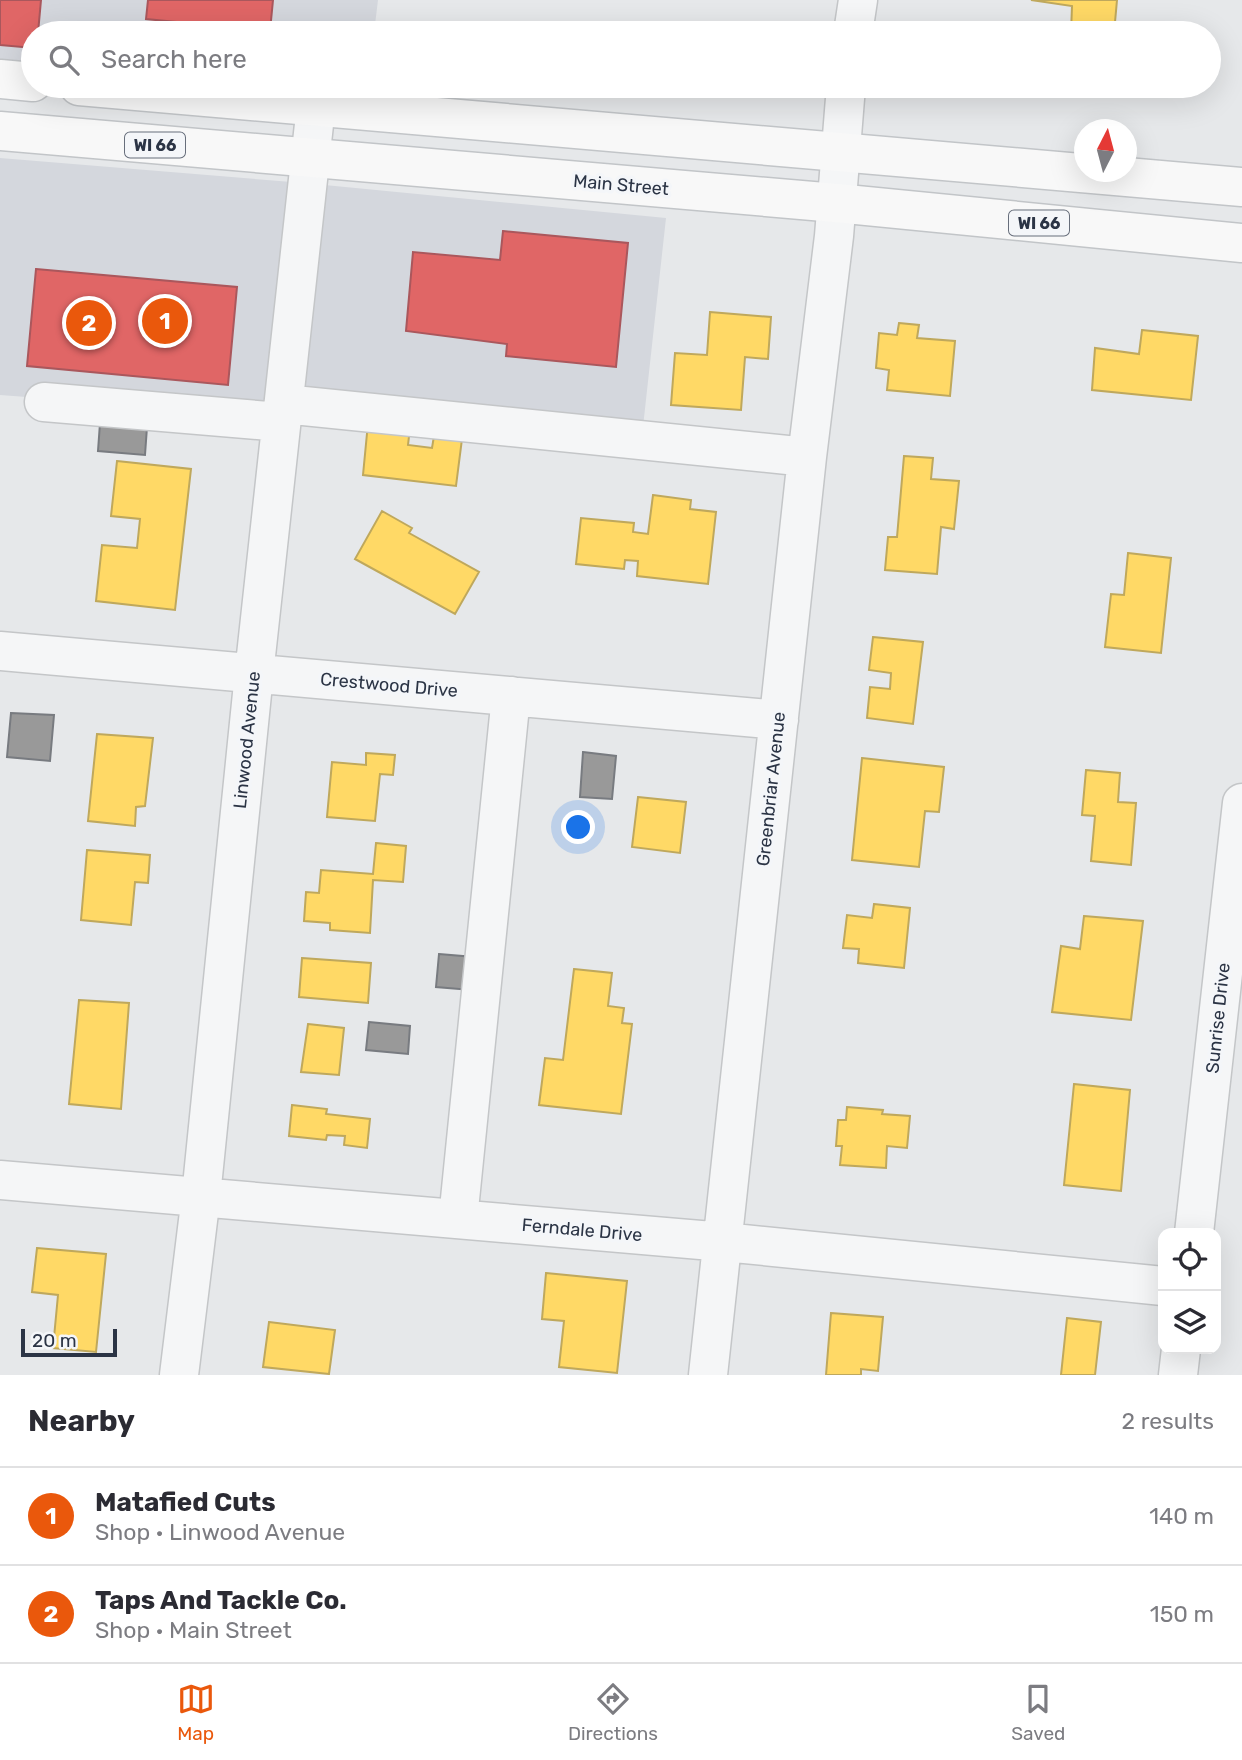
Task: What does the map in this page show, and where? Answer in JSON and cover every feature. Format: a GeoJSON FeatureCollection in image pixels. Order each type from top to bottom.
{"type":"FeatureCollection","features":[{"type":"Feature","properties":{"kind":"main road"},"geometry":{"type":"LineString","coordinates":[[0,79],[21,81]]}},
{"type":"Feature","properties":{"kind":"main road"},"geometry":{"type":"LineString","coordinates":[[221,98],[1242,187]]}},
{"type":"Feature","properties":{"kind":"main road","name":"Main Street"},"geometry":{"type":"LineString","coordinates":[[0,131],[836,203],[1242,243]]}},
{"type":"Feature","properties":{"kind":"street"},"geometry":{"type":"LineString","coordinates":[[855,21],[858,0]]}},
{"type":"Feature","properties":{"kind":"street","name":"Greenbriar Avenue"},"geometry":{"type":"LineString","coordinates":[[708,1375],[836,203],[845,98]]}},
{"type":"Feature","properties":{"kind":"street","name":"Linwood Avenue"},"geometry":{"type":"LineString","coordinates":[[179,1375],[201,1196],[316,106]]}},
{"type":"Feature","properties":{"kind":"street"},"geometry":{"type":"LineString","coordinates":[[44,402],[283,413],[807,457]]}},
{"type":"Feature","properties":{"kind":"street","name":"Crestwood Drive"},"geometry":{"type":"LineString","coordinates":[[0,651],[779,720]]}},
{"type":"Feature","properties":{"kind":"street"},"geometry":{"type":"LineString","coordinates":[[458,1219],[511,696]]}},
{"type":"Feature","properties":{"kind":"street","name":"Sunrise Drive"},"geometry":{"type":"LineString","coordinates":[[1195,1228],[1242,803]]}},
{"type":"Feature","properties":{"kind":"street","name":"Ferndale Drive"},"geometry":{"type":"LineString","coordinates":[[0,1180],[724,1242],[1158,1285]]}},
{"type":"Feature","properties":{"kind":"street"},"geometry":{"type":"LineString","coordinates":[[1178,1375],[1180,1354]]}},
{"type":"Feature","properties":{"kind":"shaded area"},"geometry":{"type":"Polygon","coordinates":[[[0,0],[378,0],[375,21],[21,21],[21,63],[0,62],[0,0]]]}},
{"type":"Feature","properties":{"kind":"shaded area"},"geometry":{"type":"Polygon","coordinates":[[[0,158],[304,183],[666,218],[640,454],[279,416],[0,395],[0,158]]]}},
{"type":"Feature","properties":{"kind":"building: Homes"},"geometry":{"type":"Polygon","coordinates":[[[1031,0],[1117,0],[1115,21],[1071,21],[1072,6],[1031,0]]]}},
{"type":"Feature","properties":{"kind":"building: Homes"},"geometry":{"type":"Polygon","coordinates":[[[710,312],[771,317],[768,359],[745,357],[741,410],[671,405],[675,353],[707,355],[710,312]]]}},
{"type":"Feature","properties":{"kind":"building: Homes"},"geometry":{"type":"Polygon","coordinates":[[[899,323],[919,325],[917,338],[955,341],[950,396],[887,390],[889,370],[876,368],[879,333],[897,335],[899,323]]]}},
{"type":"Feature","properties":{"kind":"building: Homes"},"geometry":{"type":"Polygon","coordinates":[[[1142,330],[1198,336],[1191,400],[1092,390],[1095,348],[1139,354],[1142,330]]]}},
{"type":"Feature","properties":{"kind":"building: Homes"},"geometry":{"type":"Polygon","coordinates":[[[368,423],[410,428],[408,445],[432,448],[434,436],[462,439],[456,486],[363,475],[368,423]]]}},
{"type":"Feature","properties":{"kind":"building: Homes"},"geometry":{"type":"Polygon","coordinates":[[[904,456],[933,458],[931,479],[959,481],[954,529],[941,527],[937,574],[885,570],[888,537],[897,537],[904,456]]]}},
{"type":"Feature","properties":{"kind":"building: Homes"},"geometry":{"type":"Polygon","coordinates":[[[117,461],[191,469],[175,610],[96,601],[102,545],[137,548],[140,519],[111,516],[117,461]]]}},
{"type":"Feature","properties":{"kind":"building: Homes"},"geometry":{"type":"Polygon","coordinates":[[[653,495],[691,500],[690,509],[716,512],[708,584],[637,576],[638,561],[625,560],[624,569],[576,564],[581,518],[634,523],[633,532],[648,534],[653,495]]]}},
{"type":"Feature","properties":{"kind":"building: Homes"},"geometry":{"type":"Polygon","coordinates":[[[382,511],[412,528],[409,533],[479,572],[455,614],[355,559],[382,511]]]}},
{"type":"Feature","properties":{"kind":"building: Homes"},"geometry":{"type":"Polygon","coordinates":[[[1128,553],[1171,558],[1161,653],[1105,647],[1111,594],[1124,595],[1128,553]]]}},
{"type":"Feature","properties":{"kind":"building: Homes"},"geometry":{"type":"Polygon","coordinates":[[[873,637],[923,642],[913,724],[867,718],[870,687],[890,689],[891,673],[869,670],[873,637]]]}},
{"type":"Feature","properties":{"kind":"building: Homes"},"geometry":{"type":"Polygon","coordinates":[[[97,734],[153,738],[145,806],[136,807],[135,826],[88,821],[97,734]]]}},
{"type":"Feature","properties":{"kind":"building: Homes"},"geometry":{"type":"Polygon","coordinates":[[[366,753],[395,755],[393,775],[380,774],[375,821],[327,817],[332,762],[366,765],[366,753]]]}},
{"type":"Feature","properties":{"kind":"building: Homes"},"geometry":{"type":"Polygon","coordinates":[[[862,758],[944,767],[939,812],[925,811],[919,867],[852,860],[862,758]]]}},
{"type":"Feature","properties":{"kind":"building: Homes"},"geometry":{"type":"Polygon","coordinates":[[[1086,770],[1120,773],[1118,802],[1136,803],[1131,865],[1091,861],[1095,816],[1082,815],[1086,770]]]}},
{"type":"Feature","properties":{"kind":"building: Homes"},"geometry":{"type":"Polygon","coordinates":[[[638,797],[686,802],[680,853],[632,847],[638,797]]]}},
{"type":"Feature","properties":{"kind":"building: Homes"},"geometry":{"type":"Polygon","coordinates":[[[376,843],[406,846],[403,882],[373,880],[370,933],[330,930],[330,923],[304,921],[306,892],[319,893],[321,870],[373,874],[376,843]]]}},
{"type":"Feature","properties":{"kind":"building: Homes"},"geometry":{"type":"Polygon","coordinates":[[[87,850],[150,855],[148,883],[135,882],[131,925],[81,920],[87,850]]]}},
{"type":"Feature","properties":{"kind":"building: Homes"},"geometry":{"type":"Polygon","coordinates":[[[874,904],[910,908],[904,968],[858,963],[859,949],[843,948],[847,915],[872,918],[874,904]]]}},
{"type":"Feature","properties":{"kind":"building: Homes"},"geometry":{"type":"Polygon","coordinates":[[[1084,916],[1143,921],[1131,1020],[1052,1012],[1061,946],[1080,949],[1084,916]]]}},
{"type":"Feature","properties":{"kind":"building: Homes"},"geometry":{"type":"Polygon","coordinates":[[[302,958],[371,963],[368,1003],[299,997],[302,958]]]}},
{"type":"Feature","properties":{"kind":"building: Homes"},"geometry":{"type":"Polygon","coordinates":[[[574,969],[612,973],[608,1006],[624,1008],[622,1023],[632,1024],[621,1114],[539,1105],[545,1058],[563,1060],[574,969]]]}},
{"type":"Feature","properties":{"kind":"building: Homes"},"geometry":{"type":"Polygon","coordinates":[[[79,1000],[129,1003],[121,1109],[69,1104],[79,1000]]]}},
{"type":"Feature","properties":{"kind":"building: Homes"},"geometry":{"type":"Polygon","coordinates":[[[308,1024],[344,1028],[339,1075],[301,1072],[308,1024]]]}},
{"type":"Feature","properties":{"kind":"building: Homes"},"geometry":{"type":"Polygon","coordinates":[[[1074,1084],[1130,1090],[1121,1191],[1064,1185],[1074,1084]]]}},
{"type":"Feature","properties":{"kind":"building: Homes"},"geometry":{"type":"Polygon","coordinates":[[[292,1105],[327,1109],[326,1114],[370,1119],[367,1148],[344,1145],[345,1136],[327,1135],[326,1140],[289,1136],[292,1105]]]}},
{"type":"Feature","properties":{"kind":"building: Homes"},"geometry":{"type":"Polygon","coordinates":[[[847,1107],[883,1110],[882,1114],[910,1116],[907,1148],[887,1146],[886,1168],[840,1165],[842,1146],[836,1146],[838,1120],[846,1120],[847,1107]]]}},
{"type":"Feature","properties":{"kind":"building: Homes"},"geometry":{"type":"Polygon","coordinates":[[[37,1248],[106,1254],[96,1352],[53,1348],[58,1295],[32,1292],[37,1248]]]}},
{"type":"Feature","properties":{"kind":"building: Homes"},"geometry":{"type":"Polygon","coordinates":[[[546,1273],[627,1281],[617,1373],[559,1367],[564,1321],[542,1319],[546,1273]]]}},
{"type":"Feature","properties":{"kind":"building: Homes"},"geometry":{"type":"Polygon","coordinates":[[[831,1313],[883,1317],[878,1371],[861,1369],[861,1375],[826,1375],[831,1313]]]}},
{"type":"Feature","properties":{"kind":"building: Homes"},"geometry":{"type":"Polygon","coordinates":[[[1067,1318],[1101,1322],[1095,1375],[1061,1375],[1067,1318]]]}},
{"type":"Feature","properties":{"kind":"building: Homes"},"geometry":{"type":"Polygon","coordinates":[[[269,1322],[335,1330],[329,1374],[263,1367],[269,1322]]]}},
{"type":"Feature","properties":{"kind":"building: Shops"},"geometry":{"type":"Polygon","coordinates":[[[0,0],[41,0],[39,21],[21,21],[21,47],[0,45],[0,0]]]}},
{"type":"Feature","properties":{"kind":"building: Shops"},"geometry":{"type":"Polygon","coordinates":[[[148,0],[273,0],[271,21],[146,19],[148,0]]]}},
{"type":"Feature","properties":{"kind":"building: Shops"},"geometry":{"type":"Polygon","coordinates":[[[503,231],[628,243],[616,367],[506,356],[507,344],[406,331],[413,252],[500,260],[503,231]]]}},
{"type":"Feature","properties":{"kind":"building: Shops"},"geometry":{"type":"Polygon","coordinates":[[[36,269],[237,287],[228,385],[27,366],[36,269]]]}},
{"type":"Feature","properties":{"kind":"building: Industry"},"geometry":{"type":"Polygon","coordinates":[[[100,423],[147,427],[145,455],[98,451],[100,423]]]}},
{"type":"Feature","properties":{"kind":"building: Industry"},"geometry":{"type":"Polygon","coordinates":[[[11,713],[54,715],[50,761],[7,757],[11,713]]]}},
{"type":"Feature","properties":{"kind":"building: Industry"},"geometry":{"type":"Polygon","coordinates":[[[583,752],[616,756],[612,799],[580,797],[583,752]]]}},
{"type":"Feature","properties":{"kind":"building: Industry"},"geometry":{"type":"Polygon","coordinates":[[[439,954],[474,957],[471,990],[436,987],[439,954]]]}},
{"type":"Feature","properties":{"kind":"building: Industry"},"geometry":{"type":"Polygon","coordinates":[[[369,1022],[410,1026],[408,1054],[366,1050],[369,1022]]]}},
{"type":"Feature","properties":{"kind":"place","name":"Matafied Cuts"},"geometry":{"type":"Point","coordinates":[165,321]}},
{"type":"Feature","properties":{"kind":"place","name":"Taps And Tackle Co."},"geometry":{"type":"Point","coordinates":[89,323]}}]}
